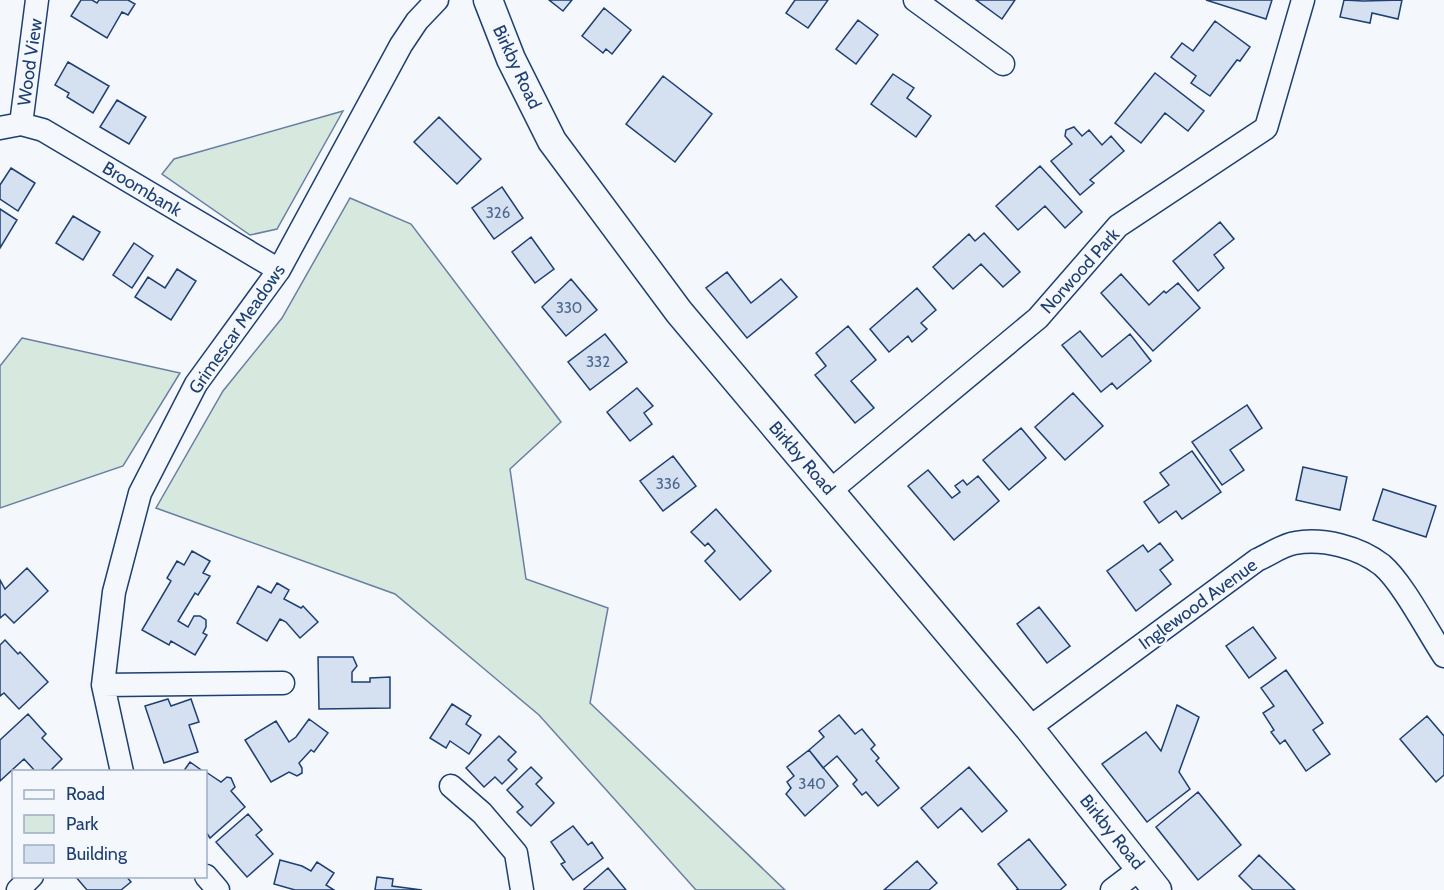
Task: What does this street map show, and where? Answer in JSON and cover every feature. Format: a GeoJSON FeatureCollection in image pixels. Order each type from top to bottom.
{"type":"FeatureCollection","features":[{"type":"Feature","properties":{"kind":"street","name":"Wood View"},"geometry":{"type":"LineString","coordinates":[[11,126],[38,0]]}},
{"type":"Feature","properties":{"kind":"street","name":"Grimescar Meadows"},"geometry":{"type":"LineString","coordinates":[[122,770],[103,685],[114,592],[140,493],[196,384],[279,270],[401,45],[417,21],[437,0]]}},
{"type":"Feature","properties":{"kind":"street","name":"Birkby Road"},"geometry":{"type":"LineString","coordinates":[[488,0],[515,67],[552,141],[679,312],[1029,728],[1149,879]]}},
{"type":"Feature","properties":{"kind":"street"},"geometry":{"type":"LineString","coordinates":[[915,0],[1003,64]]}},
{"type":"Feature","properties":{"kind":"street","name":"Norwood Park"},"geometry":{"type":"LineString","coordinates":[[830,491],[1038,318],[1118,226],[1266,128],[1303,0]]}},
{"type":"Feature","properties":{"kind":"street","name":"Broombank"},"geometry":{"type":"LineString","coordinates":[[11,126],[43,130],[279,270]]}},
{"type":"Feature","properties":{"kind":"street","name":"Inglewood Avenue"},"geometry":{"type":"LineString","coordinates":[[1029,728],[1257,560],[1293,543],[1325,542],[1358,551],[1382,566],[1402,590],[1444,656]]}},
{"type":"Feature","properties":{"kind":"street"},"geometry":{"type":"LineString","coordinates":[[103,685],[283,683]]}},
{"type":"Feature","properties":{"kind":"street"},"geometry":{"type":"LineString","coordinates":[[451,786],[482,813],[516,853],[522,890]]}},
{"type":"Feature","properties":{"kind":"street"},"geometry":{"type":"LineString","coordinates":[[207,877],[218,890]]}},
{"type":"Feature","properties":{"kind":"street"},"geometry":{"type":"LineString","coordinates":[[18,890],[30,878]]}},
{"type":"Feature","properties":{"kind":"street"},"geometry":{"type":"LineString","coordinates":[[1112,890],[1149,879]]}},
{"type":"Feature","properties":{"kind":"green space"},"geometry":{"type":"Polygon","coordinates":[[[343,111],[277,229],[250,235],[162,174],[174,159],[343,111]]]}},
{"type":"Feature","properties":{"kind":"green space"},"geometry":{"type":"Polygon","coordinates":[[[350,198],[411,224],[561,422],[510,469],[526,579],[608,608],[590,703],[785,890],[696,890],[539,715],[395,594],[156,508],[223,391],[282,318],[350,198]]]}},
{"type":"Feature","properties":{"kind":"green space"},"geometry":{"type":"Polygon","coordinates":[[[22,338],[180,373],[123,466],[0,508],[0,366],[22,338]]]}},
{"type":"Feature","properties":{"kind":"building"},"geometry":{"type":"Polygon","coordinates":[[[81,0],[92,0],[97,3],[99,0],[128,0],[135,4],[128,15],[122,12],[107,38],[71,16],[81,0]]]}},
{"type":"Feature","properties":{"kind":"building"},"geometry":{"type":"Polygon","coordinates":[[[549,0],[572,0],[563,11],[549,0]]]}},
{"type":"Feature","properties":{"kind":"building"},"geometry":{"type":"Polygon","coordinates":[[[795,0],[828,0],[808,28],[786,13],[795,0]]]}},
{"type":"Feature","properties":{"kind":"building"},"geometry":{"type":"Polygon","coordinates":[[[976,0],[1015,0],[1002,19],[976,0]]]}},
{"type":"Feature","properties":{"kind":"building"},"geometry":{"type":"Polygon","coordinates":[[[1206,0],[1272,0],[1266,19],[1206,0]]]}},
{"type":"Feature","properties":{"kind":"building"},"geometry":{"type":"Polygon","coordinates":[[[1344,0],[1402,0],[1398,19],[1372,13],[1370,23],[1340,17],[1344,0]]]}},
{"type":"Feature","properties":{"kind":"building"},"geometry":{"type":"Polygon","coordinates":[[[604,8],[631,30],[612,54],[606,49],[603,53],[582,36],[604,8]]]}},
{"type":"Feature","properties":{"kind":"building"},"geometry":{"type":"Polygon","coordinates":[[[858,20],[878,35],[856,64],[836,49],[858,20]]]}},
{"type":"Feature","properties":{"kind":"building"},"geometry":{"type":"Polygon","coordinates":[[[1215,21],[1250,47],[1240,61],[1237,60],[1210,96],[1191,83],[1196,76],[1171,57],[1182,43],[1193,51],[1215,21]]]}},
{"type":"Feature","properties":{"kind":"building"},"geometry":{"type":"Polygon","coordinates":[[[68,62],[109,86],[93,113],[67,97],[69,93],[55,85],[68,62]]]}},
{"type":"Feature","properties":{"kind":"building"},"geometry":{"type":"Polygon","coordinates":[[[1155,73],[1204,111],[1188,131],[1165,113],[1141,143],[1115,123],[1155,73]]]}},
{"type":"Feature","properties":{"kind":"building"},"geometry":{"type":"Polygon","coordinates":[[[893,74],[914,88],[907,98],[931,116],[916,137],[871,104],[893,74]]]}},
{"type":"Feature","properties":{"kind":"building"},"geometry":{"type":"Polygon","coordinates":[[[663,76],[712,114],[675,162],[626,124],[663,76]]]}},
{"type":"Feature","properties":{"kind":"building"},"geometry":{"type":"Polygon","coordinates":[[[117,100],[146,117],[129,144],[100,127],[117,100]]]}},
{"type":"Feature","properties":{"kind":"building"},"geometry":{"type":"Polygon","coordinates":[[[439,117],[481,159],[457,184],[414,142],[439,117]]]}},
{"type":"Feature","properties":{"kind":"building"},"geometry":{"type":"Polygon","coordinates":[[[1074,127],[1082,136],[1089,130],[1102,145],[1111,136],[1124,151],[1090,180],[1094,183],[1080,195],[1051,161],[1072,144],[1065,136],[1066,130],[1074,127]]]}},
{"type":"Feature","properties":{"kind":"building"},"geometry":{"type":"Polygon","coordinates":[[[1040,166],[1082,212],[1065,228],[1045,206],[1018,230],[996,206],[1040,166]]]}},
{"type":"Feature","properties":{"kind":"building"},"geometry":{"type":"Polygon","coordinates":[[[11,168],[35,183],[18,211],[0,199],[0,185],[11,168]]]}},
{"type":"Feature","properties":{"kind":"building"},"geometry":{"type":"Polygon","coordinates":[[[502,187],[523,218],[494,239],[472,208],[502,187]]]}},
{"type":"Feature","properties":{"kind":"building"},"geometry":{"type":"Polygon","coordinates":[[[0,209],[17,220],[0,248],[0,209]]]}},
{"type":"Feature","properties":{"kind":"building"},"geometry":{"type":"Polygon","coordinates":[[[73,216],[100,232],[83,260],[56,243],[73,216]]]}},
{"type":"Feature","properties":{"kind":"building"},"geometry":{"type":"Polygon","coordinates":[[[1220,222],[1234,239],[1214,255],[1224,268],[1198,291],[1173,261],[1220,222]]]}},
{"type":"Feature","properties":{"kind":"building"},"geometry":{"type":"Polygon","coordinates":[[[984,233],[1020,272],[1003,287],[981,264],[953,289],[933,267],[969,234],[975,241],[984,233]]]}},
{"type":"Feature","properties":{"kind":"building"},"geometry":{"type":"Polygon","coordinates":[[[531,237],[554,269],[535,283],[512,252],[531,237]]]}},
{"type":"Feature","properties":{"kind":"building"},"geometry":{"type":"Polygon","coordinates":[[[134,243],[153,256],[132,288],[113,275],[134,243]]]}},
{"type":"Feature","properties":{"kind":"building"},"geometry":{"type":"Polygon","coordinates":[[[177,269],[196,281],[171,320],[135,297],[148,277],[165,288],[177,269]]]}},
{"type":"Feature","properties":{"kind":"building"},"geometry":{"type":"Polygon","coordinates":[[[727,272],[751,303],[781,279],[797,297],[747,338],[706,288],[727,272]]]}},
{"type":"Feature","properties":{"kind":"building"},"geometry":{"type":"Polygon","coordinates":[[[1121,274],[1149,305],[1164,291],[1166,293],[1178,283],[1200,308],[1153,351],[1101,293],[1121,274]]]}},
{"type":"Feature","properties":{"kind":"building"},"geometry":{"type":"Polygon","coordinates":[[[571,279],[597,310],[566,336],[542,307],[571,279]]]}},
{"type":"Feature","properties":{"kind":"building"},"geometry":{"type":"Polygon","coordinates":[[[917,288],[936,310],[921,323],[927,329],[912,342],[908,336],[889,352],[870,329],[917,288]]]}},
{"type":"Feature","properties":{"kind":"building"},"geometry":{"type":"Polygon","coordinates":[[[848,326],[876,360],[851,381],[874,408],[855,423],[815,375],[826,366],[816,353],[848,326]]]}},
{"type":"Feature","properties":{"kind":"building"},"geometry":{"type":"Polygon","coordinates":[[[1080,331],[1102,357],[1130,334],[1151,361],[1117,389],[1112,383],[1101,392],[1062,345],[1080,331]]]}},
{"type":"Feature","properties":{"kind":"building"},"geometry":{"type":"Polygon","coordinates":[[[605,334],[627,362],[590,390],[568,362],[605,334]]]}},
{"type":"Feature","properties":{"kind":"building"},"geometry":{"type":"Polygon","coordinates":[[[637,388],[653,406],[644,413],[652,424],[630,441],[607,412],[637,388]]]}},
{"type":"Feature","properties":{"kind":"building"},"geometry":{"type":"Polygon","coordinates":[[[1073,393],[1103,426],[1065,460],[1035,427],[1073,393]]]}},
{"type":"Feature","properties":{"kind":"building"},"geometry":{"type":"Polygon","coordinates":[[[1247,405],[1262,428],[1230,450],[1244,470],[1222,485],[1192,442],[1247,405]]]}},
{"type":"Feature","properties":{"kind":"building"},"geometry":{"type":"Polygon","coordinates":[[[1021,428],[1046,458],[1009,490],[983,460],[1021,428]]]}},
{"type":"Feature","properties":{"kind":"building"},"geometry":{"type":"Polygon","coordinates":[[[1192,451],[1221,492],[1182,519],[1176,511],[1159,523],[1144,502],[1169,485],[1160,473],[1192,451]]]}},
{"type":"Feature","properties":{"kind":"building"},"geometry":{"type":"Polygon","coordinates":[[[673,456],[696,486],[663,511],[640,481],[673,456]]]}},
{"type":"Feature","properties":{"kind":"building"},"geometry":{"type":"Polygon","coordinates":[[[1303,467],[1347,477],[1340,510],[1296,500],[1303,467]]]}},
{"type":"Feature","properties":{"kind":"building"},"geometry":{"type":"Polygon","coordinates":[[[928,470],[952,498],[960,492],[955,486],[963,480],[967,485],[978,476],[999,501],[954,540],[908,486],[928,470]]]}},
{"type":"Feature","properties":{"kind":"building"},"geometry":{"type":"Polygon","coordinates":[[[1383,489],[1436,506],[1426,537],[1373,520],[1383,489]]]}},
{"type":"Feature","properties":{"kind":"building"},"geometry":{"type":"Polygon","coordinates":[[[716,509],[771,571],[740,600],[705,561],[715,551],[708,543],[705,546],[691,532],[716,509]]]}},
{"type":"Feature","properties":{"kind":"building"},"geometry":{"type":"Polygon","coordinates":[[[1160,543],[1173,560],[1160,570],[1171,584],[1136,611],[1107,571],[1143,545],[1148,552],[1160,543]]]}},
{"type":"Feature","properties":{"kind":"building"},"geometry":{"type":"Polygon","coordinates":[[[192,551],[210,561],[203,573],[210,576],[198,595],[195,593],[178,621],[188,627],[194,616],[200,616],[206,620],[203,633],[207,635],[195,655],[171,641],[169,645],[142,630],[171,581],[167,578],[177,561],[184,565],[192,551]]]}},
{"type":"Feature","properties":{"kind":"building"},"geometry":{"type":"Polygon","coordinates":[[[27,568],[48,591],[14,623],[5,614],[0,618],[0,580],[5,589],[27,568]]]}},
{"type":"Feature","properties":{"kind":"building"},"geometry":{"type":"Polygon","coordinates":[[[277,583],[289,590],[284,599],[301,608],[303,606],[318,622],[300,638],[286,622],[280,619],[267,641],[237,623],[258,586],[271,593],[277,583]]]}},
{"type":"Feature","properties":{"kind":"building"},"geometry":{"type":"Polygon","coordinates":[[[1039,607],[1070,646],[1047,663],[1017,624],[1039,607]]]}},
{"type":"Feature","properties":{"kind":"building"},"geometry":{"type":"Polygon","coordinates":[[[1253,627],[1276,658],[1249,678],[1226,646],[1253,627]]]}},
{"type":"Feature","properties":{"kind":"building"},"geometry":{"type":"Polygon","coordinates":[[[5,640],[18,654],[20,652],[48,682],[19,709],[4,693],[0,696],[0,645],[5,640]]]}},
{"type":"Feature","properties":{"kind":"building"},"geometry":{"type":"Polygon","coordinates":[[[318,657],[353,657],[357,666],[352,672],[352,682],[370,682],[370,678],[390,677],[390,708],[319,709],[318,657]]]}},
{"type":"Feature","properties":{"kind":"building"},"geometry":{"type":"Polygon","coordinates":[[[1286,670],[1323,723],[1313,730],[1330,754],[1306,771],[1285,740],[1280,744],[1271,732],[1274,730],[1263,713],[1274,706],[1261,688],[1286,670]]]}},
{"type":"Feature","properties":{"kind":"building"},"geometry":{"type":"Polygon","coordinates":[[[168,699],[171,706],[191,699],[199,722],[189,725],[198,752],[164,763],[145,706],[168,699]]]}},
{"type":"Feature","properties":{"kind":"building"},"geometry":{"type":"Polygon","coordinates":[[[452,704],[471,716],[466,724],[481,735],[469,754],[450,741],[446,748],[430,738],[452,704]]]}},
{"type":"Feature","properties":{"kind":"building"},"geometry":{"type":"Polygon","coordinates":[[[1177,705],[1199,717],[1179,772],[1190,789],[1147,822],[1102,764],[1146,732],[1161,751],[1177,705]]]}},
{"type":"Feature","properties":{"kind":"building"},"geometry":{"type":"Polygon","coordinates":[[[28,714],[46,734],[42,738],[62,759],[52,770],[34,770],[24,759],[0,781],[0,740],[28,714]]]}},
{"type":"Feature","properties":{"kind":"building"},"geometry":{"type":"Polygon","coordinates":[[[839,715],[855,734],[862,729],[875,745],[871,749],[879,758],[876,761],[899,788],[878,806],[866,792],[862,795],[853,784],[857,780],[837,756],[823,768],[809,750],[824,737],[819,731],[839,715]]]}},
{"type":"Feature","properties":{"kind":"building"},"geometry":{"type":"Polygon","coordinates":[[[1427,716],[1444,736],[1444,775],[1436,782],[1400,739],[1427,716]]]}},
{"type":"Feature","properties":{"kind":"building"},"geometry":{"type":"Polygon","coordinates":[[[309,719],[328,733],[314,752],[311,750],[299,763],[302,773],[297,776],[289,772],[271,782],[245,740],[276,721],[289,742],[296,737],[309,719]]]}},
{"type":"Feature","properties":{"kind":"building"},"geometry":{"type":"Polygon","coordinates":[[[499,736],[516,752],[508,760],[517,769],[502,784],[495,777],[484,787],[466,768],[499,736]]]}},
{"type":"Feature","properties":{"kind":"building"},"geometry":{"type":"Polygon","coordinates":[[[809,750],[838,786],[805,816],[786,794],[791,788],[787,782],[794,776],[787,767],[809,750]]]}},
{"type":"Feature","properties":{"kind":"building"},"geometry":{"type":"Polygon","coordinates":[[[190,762],[201,770],[184,770],[190,762]]]}},
{"type":"Feature","properties":{"kind":"building"},"geometry":{"type":"Polygon","coordinates":[[[531,767],[542,778],[536,784],[554,803],[531,826],[517,812],[523,807],[507,790],[531,767]]]}},
{"type":"Feature","properties":{"kind":"building"},"geometry":{"type":"Polygon","coordinates":[[[969,767],[1007,811],[982,832],[961,808],[938,828],[921,808],[969,767]]]}},
{"type":"Feature","properties":{"kind":"building"},"geometry":{"type":"Polygon","coordinates":[[[207,773],[221,782],[227,777],[231,778],[235,787],[231,791],[245,807],[210,838],[207,834],[207,773]]]}},
{"type":"Feature","properties":{"kind":"building"},"geometry":{"type":"Polygon","coordinates":[[[1198,792],[1241,845],[1198,880],[1156,827],[1198,792]]]}},
{"type":"Feature","properties":{"kind":"building"},"geometry":{"type":"Polygon","coordinates":[[[248,814],[262,830],[256,835],[273,854],[247,877],[216,842],[248,814]]]}},
{"type":"Feature","properties":{"kind":"building"},"geometry":{"type":"Polygon","coordinates":[[[573,826],[588,845],[592,842],[603,858],[573,880],[561,864],[565,862],[551,842],[573,826]]]}},
{"type":"Feature","properties":{"kind":"building"},"geometry":{"type":"Polygon","coordinates":[[[1029,839],[1066,885],[1060,890],[1016,890],[1018,889],[998,864],[1029,839]]]}},
{"type":"Feature","properties":{"kind":"building"},"geometry":{"type":"Polygon","coordinates":[[[1259,855],[1295,890],[1253,890],[1239,876],[1259,855]]]}},
{"type":"Feature","properties":{"kind":"building"},"geometry":{"type":"Polygon","coordinates":[[[280,860],[311,871],[317,862],[334,873],[326,885],[334,890],[295,890],[274,884],[280,860]]]}},
{"type":"Feature","properties":{"kind":"building"},"geometry":{"type":"Polygon","coordinates":[[[917,861],[937,883],[929,890],[884,890],[917,861]]]}},
{"type":"Feature","properties":{"kind":"building"},"geometry":{"type":"Polygon","coordinates":[[[608,868],[626,890],[584,890],[584,889],[608,868]]]}},
{"type":"Feature","properties":{"kind":"building"},"geometry":{"type":"Polygon","coordinates":[[[377,877],[393,879],[392,886],[422,890],[375,890],[377,877]]]}},
{"type":"Feature","properties":{"kind":"building"},"geometry":{"type":"Polygon","coordinates":[[[77,878],[128,878],[131,882],[121,890],[87,890],[77,878]]]}}]}
